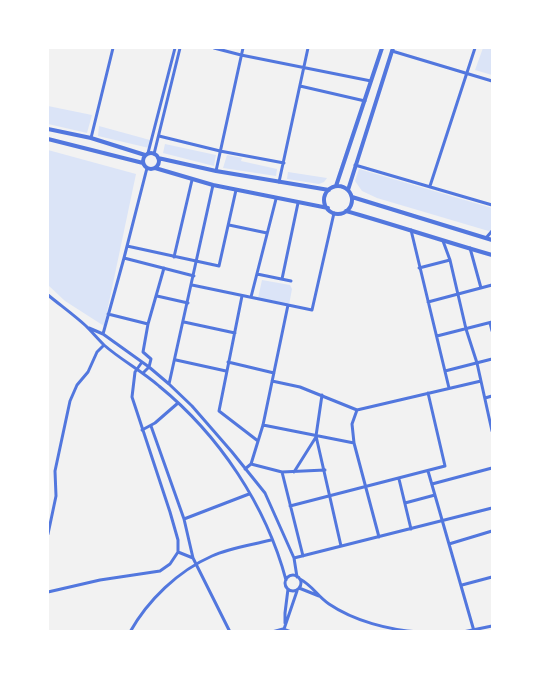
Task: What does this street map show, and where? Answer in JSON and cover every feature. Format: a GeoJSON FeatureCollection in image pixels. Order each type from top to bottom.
{"type":"FeatureCollection","features":[{"type":"Feature","properties":{"kind":"street"},"geometry":{"type":"LineString","coordinates":[[91,138],[113,48]]}},
{"type":"Feature","properties":{"kind":"street"},"geometry":{"type":"LineString","coordinates":[[143,163],[175,48]]}},
{"type":"Feature","properties":{"kind":"street"},"geometry":{"type":"LineString","coordinates":[[154,154],[180,48]]}},
{"type":"Feature","properties":{"kind":"street"},"geometry":{"type":"LineString","coordinates":[[214,48],[371,81]]}},
{"type":"Feature","properties":{"kind":"street"},"geometry":{"type":"LineString","coordinates":[[216,171],[243,48]]}},
{"type":"Feature","properties":{"kind":"street"},"geometry":{"type":"LineString","coordinates":[[280,182],[308,48]]}},
{"type":"Feature","properties":{"kind":"street"},"geometry":{"type":"LineString","coordinates":[[336,186],[382,48]]}},
{"type":"Feature","properties":{"kind":"street"},"geometry":{"type":"LineString","coordinates":[[430,186],[475,48]]}},
{"type":"Feature","properties":{"kind":"street"},"geometry":{"type":"LineString","coordinates":[[348,190],[393,49],[492,81]]}},
{"type":"Feature","properties":{"kind":"street"},"geometry":{"type":"LineString","coordinates":[[300,86],[365,101]]}},
{"type":"Feature","properties":{"kind":"street"},"geometry":{"type":"LineString","coordinates":[[48,129],[91,138],[147,154],[154,154],[158,158],[216,171],[329,190],[336,186],[344,187],[352,197],[351,205],[346,211]]}},
{"type":"Feature","properties":{"kind":"street"},"geometry":{"type":"LineString","coordinates":[[159,136],[220,151],[284,163]]}},
{"type":"Feature","properties":{"kind":"street"},"geometry":{"type":"LineString","coordinates":[[48,139],[143,163],[147,168]]}},
{"type":"Feature","properties":{"kind":"street"},"geometry":{"type":"LineString","coordinates":[[155,168],[158,158]]}},
{"type":"Feature","properties":{"kind":"street"},"geometry":{"type":"LineString","coordinates":[[355,165],[492,205]]}},
{"type":"Feature","properties":{"kind":"street"},"geometry":{"type":"LineString","coordinates":[[147,168],[155,168],[192,180],[276,199],[328,208]]}},
{"type":"Feature","properties":{"kind":"street"},"geometry":{"type":"LineString","coordinates":[[103,334],[147,168]]}},
{"type":"Feature","properties":{"kind":"street"},"geometry":{"type":"LineString","coordinates":[[174,257],[192,180]]}},
{"type":"Feature","properties":{"kind":"street"},"geometry":{"type":"LineString","coordinates":[[169,384],[176,360],[213,185]]}},
{"type":"Feature","properties":{"kind":"street"},"geometry":{"type":"LineString","coordinates":[[127,246],[219,266],[236,190]]}},
{"type":"Feature","properties":{"kind":"street"},"geometry":{"type":"LineString","coordinates":[[329,190],[325,201],[328,208],[334,213],[346,211],[411,229],[443,241],[492,255]]}},
{"type":"Feature","properties":{"kind":"street"},"geometry":{"type":"LineString","coordinates":[[352,197],[492,240]]}},
{"type":"Feature","properties":{"kind":"street"},"geometry":{"type":"LineString","coordinates":[[251,297],[276,199]]}},
{"type":"Feature","properties":{"kind":"street"},"geometry":{"type":"LineString","coordinates":[[282,279],[298,203]]}},
{"type":"Feature","properties":{"kind":"street"},"geometry":{"type":"LineString","coordinates":[[192,285],[312,310],[334,213]]}},
{"type":"Feature","properties":{"kind":"street"},"geometry":{"type":"LineString","coordinates":[[228,225],[267,233]]}},
{"type":"Feature","properties":{"kind":"street"},"geometry":{"type":"LineString","coordinates":[[411,229],[449,388]]}},
{"type":"Feature","properties":{"kind":"street"},"geometry":{"type":"LineString","coordinates":[[486,238],[492,231]]}},
{"type":"Feature","properties":{"kind":"street"},"geometry":{"type":"LineString","coordinates":[[443,241],[450,260],[466,329],[477,363],[492,431]]}},
{"type":"Feature","properties":{"kind":"street"},"geometry":{"type":"LineString","coordinates":[[470,248],[481,288]]}},
{"type":"Feature","properties":{"kind":"street"},"geometry":{"type":"LineString","coordinates":[[124,258],[194,276]]}},
{"type":"Feature","properties":{"kind":"street"},"geometry":{"type":"LineString","coordinates":[[419,268],[450,260]]}},
{"type":"Feature","properties":{"kind":"street"},"geometry":{"type":"LineString","coordinates":[[143,374],[149,367],[151,359],[143,352],[148,324],[164,268]]}},
{"type":"Feature","properties":{"kind":"street"},"geometry":{"type":"LineString","coordinates":[[257,274],[291,281]]}},
{"type":"Feature","properties":{"kind":"street"},"geometry":{"type":"LineString","coordinates":[[428,302],[492,285]]}},
{"type":"Feature","properties":{"kind":"street"},"geometry":{"type":"LineString","coordinates":[[48,295],[86,326],[104,345],[178,402],[216,444],[237,472],[272,540],[286,580],[288,589],[285,623]]}},
{"type":"Feature","properties":{"kind":"street"},"geometry":{"type":"LineString","coordinates":[[157,296],[188,303]]}},
{"type":"Feature","properties":{"kind":"street"},"geometry":{"type":"LineString","coordinates":[[242,296],[219,411],[258,441]]}},
{"type":"Feature","properties":{"kind":"street"},"geometry":{"type":"LineString","coordinates":[[244,469],[251,464],[263,425],[288,306]]}},
{"type":"Feature","properties":{"kind":"street"},"geometry":{"type":"LineString","coordinates":[[108,314],[148,324]]}},
{"type":"Feature","properties":{"kind":"street"},"geometry":{"type":"LineString","coordinates":[[184,322],[235,333]]}},
{"type":"Feature","properties":{"kind":"street"},"geometry":{"type":"LineString","coordinates":[[436,336],[492,322],[492,331]]}},
{"type":"Feature","properties":{"kind":"street"},"geometry":{"type":"LineString","coordinates":[[86,326],[103,334],[169,384],[211,427],[265,493],[294,558],[301,584],[283,630]]}},
{"type":"Feature","properties":{"kind":"street"},"geometry":{"type":"LineString","coordinates":[[48,534],[56,496],[55,471],[70,401],[77,385],[88,372],[97,352],[104,345]]}},
{"type":"Feature","properties":{"kind":"street"},"geometry":{"type":"LineString","coordinates":[[445,370],[492,359]]}},
{"type":"Feature","properties":{"kind":"street"},"geometry":{"type":"LineString","coordinates":[[176,360],[226,371]]}},
{"type":"Feature","properties":{"kind":"street"},"geometry":{"type":"LineString","coordinates":[[48,587],[48,592],[100,580],[160,571],[170,564],[178,552],[178,540],[170,512],[132,397],[137,369],[142,362]]}},
{"type":"Feature","properties":{"kind":"street"},"geometry":{"type":"LineString","coordinates":[[228,362],[274,373]]}},
{"type":"Feature","properties":{"kind":"street"},"geometry":{"type":"LineString","coordinates":[[272,381],[300,387],[357,410],[481,380]]}},
{"type":"Feature","properties":{"kind":"street"},"geometry":{"type":"LineString","coordinates":[[290,506],[445,466],[428,393]]}},
{"type":"Feature","properties":{"kind":"street"},"geometry":{"type":"LineString","coordinates":[[294,473],[316,436],[322,395]]}},
{"type":"Feature","properties":{"kind":"street"},"geometry":{"type":"LineString","coordinates":[[485,398],[492,396]]}},
{"type":"Feature","properties":{"kind":"street"},"geometry":{"type":"LineString","coordinates":[[142,430],[152,426],[178,402]]}},
{"type":"Feature","properties":{"kind":"street"},"geometry":{"type":"LineString","coordinates":[[357,410],[352,424],[354,443],[379,537]]}},
{"type":"Feature","properties":{"kind":"street"},"geometry":{"type":"LineString","coordinates":[[263,425],[354,443]]}},
{"type":"Feature","properties":{"kind":"street"},"geometry":{"type":"LineString","coordinates":[[152,426],[184,519],[193,558],[230,632]]}},
{"type":"Feature","properties":{"kind":"street"},"geometry":{"type":"LineString","coordinates":[[316,436],[341,546]]}},
{"type":"Feature","properties":{"kind":"street"},"geometry":{"type":"LineString","coordinates":[[251,464],[294,473],[325,470]]}},
{"type":"Feature","properties":{"kind":"street"},"geometry":{"type":"LineString","coordinates":[[432,484],[492,468]]}},
{"type":"Feature","properties":{"kind":"street"},"geometry":{"type":"LineString","coordinates":[[428,471],[474,630]]}},
{"type":"Feature","properties":{"kind":"street"},"geometry":{"type":"LineString","coordinates":[[282,472],[303,556]]}},
{"type":"Feature","properties":{"kind":"street"},"geometry":{"type":"LineString","coordinates":[[399,479],[411,529]]}},
{"type":"Feature","properties":{"kind":"street"},"geometry":{"type":"LineString","coordinates":[[184,519],[249,494]]}},
{"type":"Feature","properties":{"kind":"street"},"geometry":{"type":"LineString","coordinates":[[405,503],[434,495]]}},
{"type":"Feature","properties":{"kind":"street"},"geometry":{"type":"LineString","coordinates":[[294,558],[492,508]]}},
{"type":"Feature","properties":{"kind":"street"},"geometry":{"type":"LineString","coordinates":[[449,544],[492,531]]}},
{"type":"Feature","properties":{"kind":"street"},"geometry":{"type":"LineString","coordinates":[[130,632],[142,612],[156,597],[179,576],[197,564],[213,556],[272,540]]}},
{"type":"Feature","properties":{"kind":"street"},"geometry":{"type":"LineString","coordinates":[[178,552],[193,558]]}},
{"type":"Feature","properties":{"kind":"street"},"geometry":{"type":"LineString","coordinates":[[286,580],[292,576],[308,583],[320,596],[338,610],[356,618],[399,630],[419,632]]}},
{"type":"Feature","properties":{"kind":"street"},"geometry":{"type":"LineString","coordinates":[[462,585],[492,577]]}},
{"type":"Feature","properties":{"kind":"street"},"geometry":{"type":"LineString","coordinates":[[288,589],[292,591],[298,589],[320,596]]}},
{"type":"Feature","properties":{"kind":"street"},"geometry":{"type":"LineString","coordinates":[[463,632],[492,626]]}},
{"type":"Feature","properties":{"kind":"street"},"geometry":{"type":"LineString","coordinates":[[272,632],[283,630],[291,632]]}},
{"type":"Feature","properties":{"kind":"shaded area"},"geometry":{"type":"Polygon","coordinates":[[[483,48],[492,48],[492,75],[475,70],[483,48]]]}},
{"type":"Feature","properties":{"kind":"shaded area"},"geometry":{"type":"Polygon","coordinates":[[[48,106],[92,115],[87,133],[48,124],[48,106]]]}},
{"type":"Feature","properties":{"kind":"shaded area"},"geometry":{"type":"Polygon","coordinates":[[[99,126],[150,140],[149,148],[98,136],[99,126]]]}},
{"type":"Feature","properties":{"kind":"shaded area"},"geometry":{"type":"Polygon","coordinates":[[[165,144],[216,155],[214,166],[163,153],[165,144]]]}},
{"type":"Feature","properties":{"kind":"shaded area"},"geometry":{"type":"Polygon","coordinates":[[[48,150],[136,174],[104,326],[65,301],[48,285],[48,150]]]}},
{"type":"Feature","properties":{"kind":"shaded area"},"geometry":{"type":"Polygon","coordinates":[[[227,155],[242,158],[241,161],[277,169],[276,176],[223,168],[227,155]]]}},
{"type":"Feature","properties":{"kind":"shaded area"},"geometry":{"type":"Polygon","coordinates":[[[359,169],[492,208],[492,232],[377,198],[362,191],[355,181],[359,169]]]}},
{"type":"Feature","properties":{"kind":"shaded area"},"geometry":{"type":"Polygon","coordinates":[[[288,172],[327,178],[319,184],[287,179],[288,172]]]}},
{"type":"Feature","properties":{"kind":"shaded area"},"geometry":{"type":"Polygon","coordinates":[[[262,280],[290,285],[292,289],[289,305],[258,298],[262,280]]]}}]}
